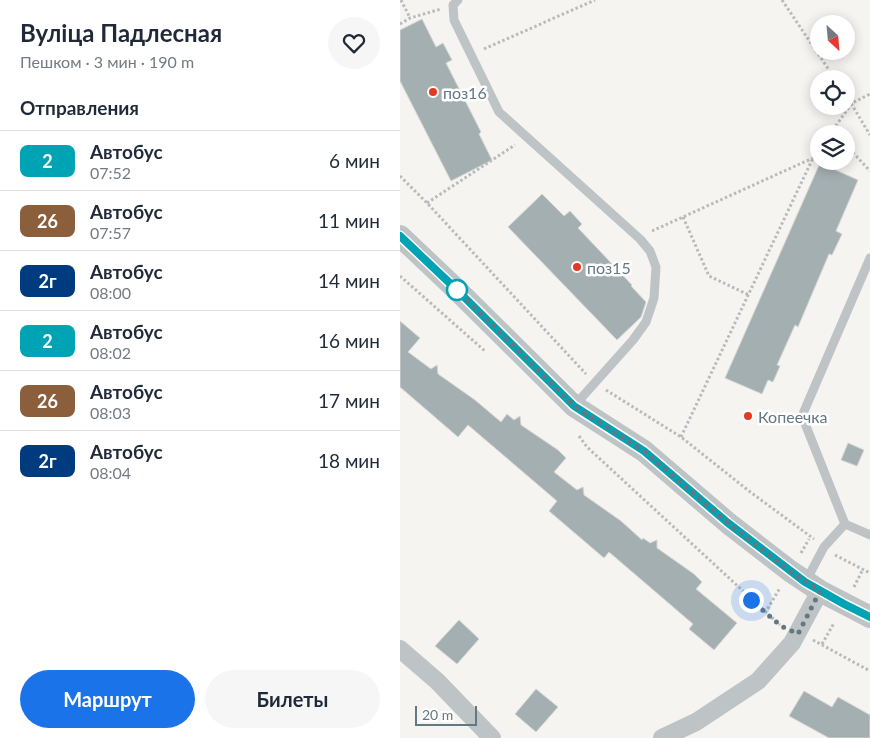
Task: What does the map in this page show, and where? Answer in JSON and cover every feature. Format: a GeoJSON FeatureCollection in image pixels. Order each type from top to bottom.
{"type":"FeatureCollection","features":[{"type":"Feature","properties":{"kind":"street"},"geometry":{"type":"LineString","coordinates":[[400,236],[574,406],[644,451],[728,523],[813,586],[870,617]]}},
{"type":"Feature","properties":{"kind":"street"},"geometry":{"type":"LineString","coordinates":[[662,738],[696,722],[758,681],[798,634],[813,586]]}},
{"type":"Feature","properties":{"kind":"street"},"geometry":{"type":"LineString","coordinates":[[400,649],[437,682],[492,738]]}},
{"type":"Feature","properties":{"kind":"lane"},"geometry":{"type":"LineString","coordinates":[[455,3],[454,20],[499,112],[640,239],[650,251],[656,267],[654,298],[646,322],[634,340],[574,406]]}},
{"type":"Feature","properties":{"kind":"lane"},"geometry":{"type":"LineString","coordinates":[[870,258],[802,416],[845,524],[870,535]]}},
{"type":"Feature","properties":{"kind":"lane"},"geometry":{"type":"LineString","coordinates":[[813,586],[824,547],[845,524]]}},
{"type":"Feature","properties":{"kind":"path"},"geometry":{"type":"LineString","coordinates":[[401,0],[410,18]]}},
{"type":"Feature","properties":{"kind":"path"},"geometry":{"type":"LineString","coordinates":[[471,55],[595,0]]}},
{"type":"Feature","properties":{"kind":"path"},"geometry":{"type":"LineString","coordinates":[[782,0],[829,70]]}},
{"type":"Feature","properties":{"kind":"path"},"geometry":{"type":"LineString","coordinates":[[400,24],[410,18],[455,3]]}},
{"type":"Feature","properties":{"kind":"path"},"geometry":{"type":"LineString","coordinates":[[855,102],[870,94]]}},
{"type":"Feature","properties":{"kind":"path"},"geometry":{"type":"LineString","coordinates":[[855,108],[870,135]]}},
{"type":"Feature","properties":{"kind":"path"},"geometry":{"type":"LineString","coordinates":[[427,202],[527,137]]}},
{"type":"Feature","properties":{"kind":"path"},"geometry":{"type":"LineString","coordinates":[[855,155],[870,171]]}},
{"type":"Feature","properties":{"kind":"path"},"geometry":{"type":"LineString","coordinates":[[640,239],[663,225],[810,159]]}},
{"type":"Feature","properties":{"kind":"path"},"geometry":{"type":"LineString","coordinates":[[681,437],[810,164]]}},
{"type":"Feature","properties":{"kind":"path"},"geometry":{"type":"LineString","coordinates":[[400,176],[427,202],[594,383],[681,437],[832,554],[870,573]]}},
{"type":"Feature","properties":{"kind":"path"},"geometry":{"type":"LineString","coordinates":[[683,217],[709,276],[748,295]]}},
{"type":"Feature","properties":{"kind":"path"},"geometry":{"type":"LineString","coordinates":[[400,276],[492,357]]}},
{"type":"Feature","properties":{"kind":"path"},"geometry":{"type":"LineString","coordinates":[[576,432],[586,447],[765,613],[781,626],[822,644],[870,671]]}},
{"type":"Feature","properties":{"kind":"path"},"geometry":{"type":"LineString","coordinates":[[798,558],[811,536]]}},
{"type":"Feature","properties":{"kind":"path"},"geometry":{"type":"LineString","coordinates":[[851,592],[863,570]]}},
{"type":"Feature","properties":{"kind":"path"},"geometry":{"type":"LineString","coordinates":[[765,613],[783,584]]}},
{"type":"Feature","properties":{"kind":"path"},"geometry":{"type":"LineString","coordinates":[[822,644],[838,616]]}},
{"type":"Feature","properties":{"kind":"building","name":"поз16"},"geometry":{"type":"Polygon","coordinates":[[[422,19],[436,47],[443,43],[452,60],[446,63],[481,132],[479,134],[492,160],[451,181],[400,81],[400,30],[422,19]]]}},
{"type":"Feature","properties":{"kind":"building"},"geometry":{"type":"Polygon","coordinates":[[[817,170],[836,170],[858,180],[836,231],[842,234],[832,255],[829,254],[798,327],[795,325],[777,365],[780,366],[773,382],[768,380],[762,394],[725,378],[817,170]]]}},
{"type":"Feature","properties":{"kind":"building","name":"поз15"},"geometry":{"type":"Polygon","coordinates":[[[542,194],[564,216],[570,211],[582,224],[578,228],[646,302],[641,317],[617,340],[508,227],[542,194]]]}},
{"type":"Feature","properties":{"kind":"building"},"geometry":{"type":"Polygon","coordinates":[[[400,321],[420,338],[408,352],[431,369],[437,365],[438,374],[475,400],[501,422],[507,414],[514,420],[520,416],[521,425],[558,450],[566,458],[554,472],[577,490],[583,487],[584,495],[621,521],[642,540],[643,538],[650,543],[657,540],[657,548],[694,574],[702,582],[696,589],[737,623],[714,650],[689,629],[693,624],[609,552],[604,558],[549,511],[557,501],[468,425],[458,437],[400,387],[400,321]]]}},
{"type":"Feature","properties":{"kind":"building"},"geometry":{"type":"Polygon","coordinates":[[[848,443],[864,450],[857,466],[841,460],[848,443]]]}},
{"type":"Feature","properties":{"kind":"building"},"geometry":{"type":"Polygon","coordinates":[[[459,620],[479,639],[457,664],[435,646],[459,620]]]}},
{"type":"Feature","properties":{"kind":"building"},"geometry":{"type":"Polygon","coordinates":[[[536,689],[558,707],[536,732],[515,714],[536,689]]]}},
{"type":"Feature","properties":{"kind":"building"},"geometry":{"type":"Polygon","coordinates":[[[804,691],[832,707],[838,697],[870,715],[870,738],[829,738],[789,716],[804,691]]]}},
{"type":"Feature","properties":{"kind":"bus line","name":"2"},"geometry":{"type":"LineString","coordinates":[[400,236],[574,406],[644,451],[728,523],[805,582],[870,617]]}},
{"type":"Feature","properties":{"kind":"place","name":"поз16"},"geometry":{"type":"Point","coordinates":[433,92]}},
{"type":"Feature","properties":{"kind":"place","name":"поз15"},"geometry":{"type":"Point","coordinates":[577,267]}},
{"type":"Feature","properties":{"kind":"place","name":"Копеечка"},"geometry":{"type":"Point","coordinates":[748,416]}},
{"type":"Feature","properties":{"kind":"route"},"geometry":{"type":"LineString","coordinates":[[457,290],[574,406],[644,451],[728,523],[790,571],[820,591],[798,634],[781,626],[751,600]]}}]}
